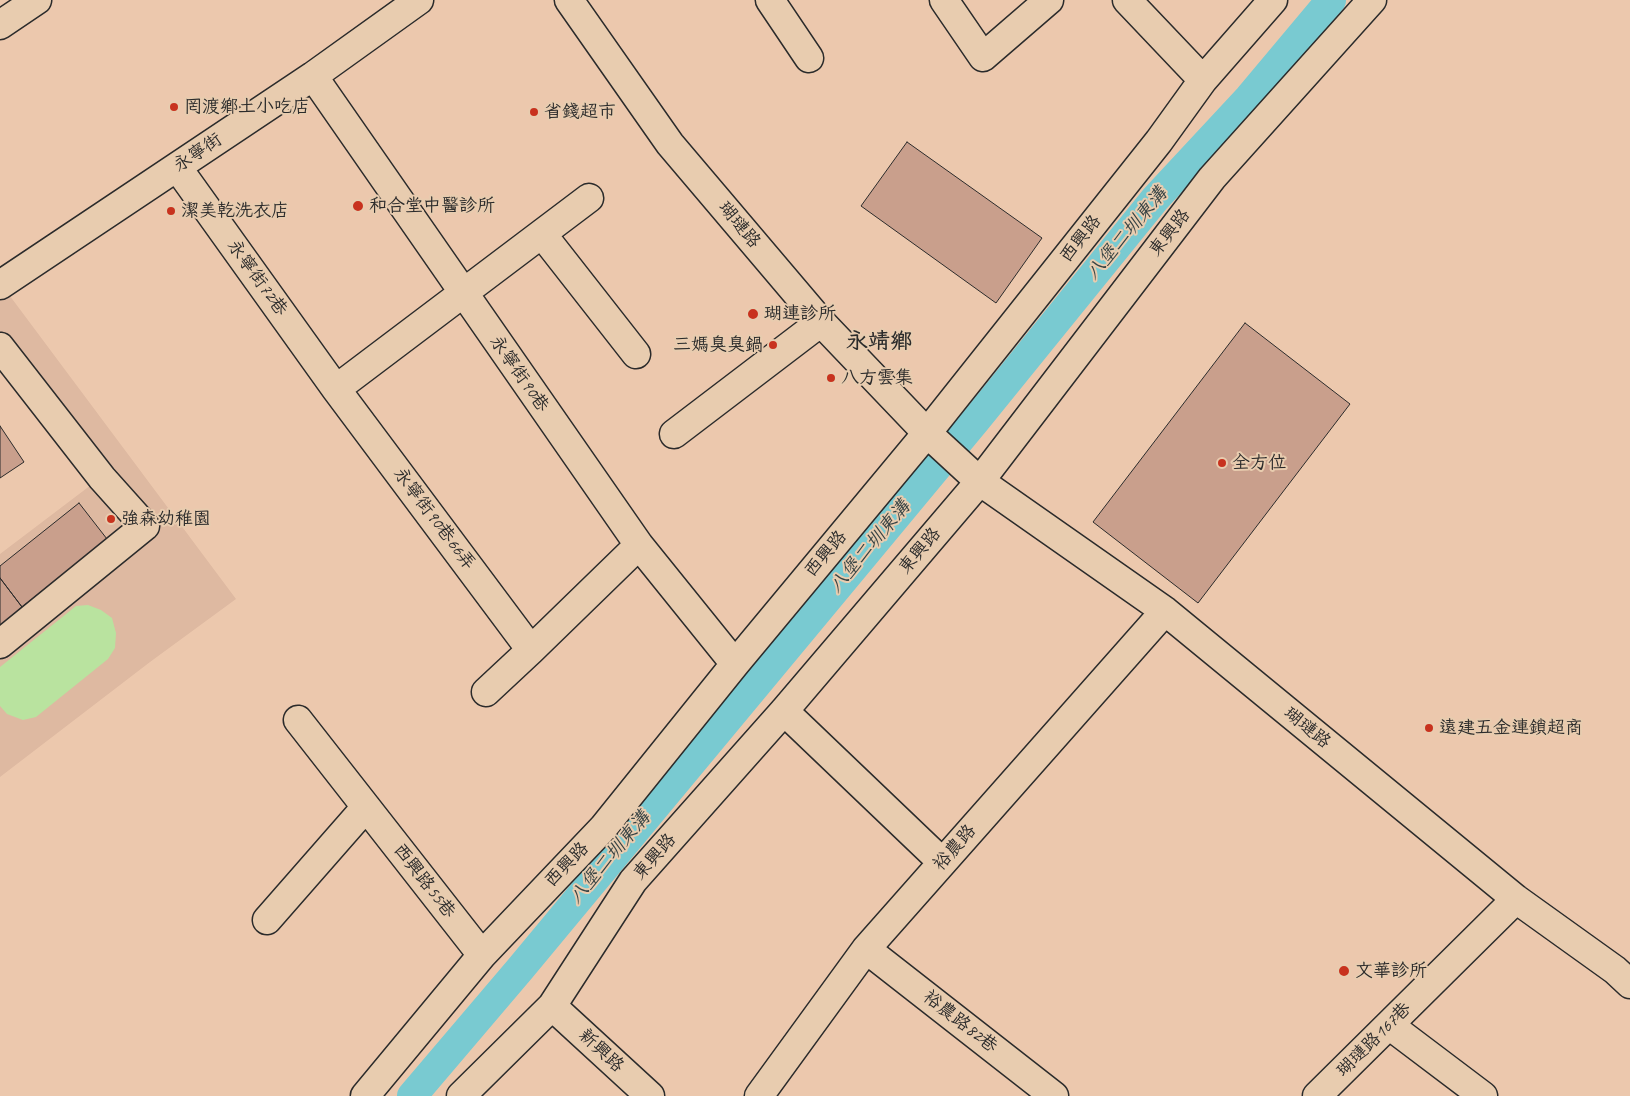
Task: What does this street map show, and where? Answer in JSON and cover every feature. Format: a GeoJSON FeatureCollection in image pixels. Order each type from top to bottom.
{"type":"FeatureCollection","features":[{"type":"Feature","properties":{"kind":"street"},"geometry":{"type":"LineString","coordinates":[[0,25],[37,0]]}},
{"type":"Feature","properties":{"kind":"street","name":"永寧街"},"geometry":{"type":"LineString","coordinates":[[0,285],[313,76],[419,0]]}},
{"type":"Feature","properties":{"kind":"street","name":"瑚璉路"},"geometry":{"type":"LineString","coordinates":[[569,0],[670,144],[821,322],[928,434],[979,480],[1165,611],[1516,899],[1625,970]]}},
{"type":"Feature","properties":{"kind":"street"},"geometry":{"type":"LineString","coordinates":[[770,0],[808,58]]}},
{"type":"Feature","properties":{"kind":"street"},"geometry":{"type":"LineString","coordinates":[[944,0],[983,57],[1049,0]]}},
{"type":"Feature","properties":{"kind":"street"},"geometry":{"type":"LineString","coordinates":[[1127,0],[1203,80]]}},
{"type":"Feature","properties":{"kind":"street","name":"西興路"},"geometry":{"type":"LineString","coordinates":[[364,1096],[482,954],[603,828],[735,664],[928,434],[1159,141],[1203,80],[1273,0]]}},
{"type":"Feature","properties":{"kind":"street","name":"東興路"},"geometry":{"type":"LineString","coordinates":[[461,1096],[552,1006],[633,882],[784,712],[979,480],[1212,178],[1372,0]]}},
{"type":"Feature","properties":{"kind":"street","name":"永寧街90巷"},"geometry":{"type":"LineString","coordinates":[[313,76],[639,546],[735,664]]}},
{"type":"Feature","properties":{"kind":"street","name":"永寧街72巷"},"geometry":{"type":"LineString","coordinates":[[177,167],[336,388]]}},
{"type":"Feature","properties":{"kind":"street"},"geometry":{"type":"LineString","coordinates":[[336,388],[589,198]]}},
{"type":"Feature","properties":{"kind":"street"},"geometry":{"type":"LineString","coordinates":[[542,234],[636,354]]}},
{"type":"Feature","properties":{"kind":"street"},"geometry":{"type":"LineString","coordinates":[[674,434],[821,322]]}},
{"type":"Feature","properties":{"kind":"street"},"geometry":{"type":"LineString","coordinates":[[0,347],[102,478],[144,526],[0,644]]}},
{"type":"Feature","properties":{"kind":"street","name":"永寧街90巷66弄"},"geometry":{"type":"LineString","coordinates":[[336,388],[531,650]]}},
{"type":"Feature","properties":{"kind":"street"},"geometry":{"type":"LineString","coordinates":[[486,692],[639,546]]}},
{"type":"Feature","properties":{"kind":"street","name":"裕農路"},"geometry":{"type":"LineString","coordinates":[[759,1096],[866,949],[1165,611]]}},
{"type":"Feature","properties":{"kind":"street"},"geometry":{"type":"LineString","coordinates":[[784,712],[942,862]]}},
{"type":"Feature","properties":{"kind":"street","name":"西興路55巷"},"geometry":{"type":"LineString","coordinates":[[298,720],[482,954]]}},
{"type":"Feature","properties":{"kind":"street"},"geometry":{"type":"LineString","coordinates":[[267,920],[366,807]]}},
{"type":"Feature","properties":{"kind":"street","name":"瑚璉路167巷"},"geometry":{"type":"LineString","coordinates":[[1317,1096],[1516,899]]}},
{"type":"Feature","properties":{"kind":"street","name":"裕農路82巷"},"geometry":{"type":"LineString","coordinates":[[866,949],[1054,1096]]}},
{"type":"Feature","properties":{"kind":"street","name":"新興路"},"geometry":{"type":"LineString","coordinates":[[552,1006],[650,1096]]}},
{"type":"Feature","properties":{"kind":"street"},"geometry":{"type":"LineString","coordinates":[[1388,1025],[1483,1096]]}},
{"type":"Feature","properties":{"kind":"shaded area","name":"強森幼稚園"},"geometry":{"type":"Polygon","coordinates":[[[4,288],[236,599],[0,777],[0,554],[91,485],[0,363],[0,292],[4,288]]]}},
{"type":"Feature","properties":{"kind":"green space"},"geometry":{"type":"Polygon","coordinates":[[[88,605],[101,610],[112,618],[116,633],[115,648],[108,659],[36,717],[23,720],[7,714],[0,706],[0,667],[76,606],[88,605]]]}},
{"type":"Feature","properties":{"kind":"building"},"geometry":{"type":"Polygon","coordinates":[[[907,142],[1042,238],[996,303],[861,206],[907,142]]]}},
{"type":"Feature","properties":{"kind":"building","name":"全方位"},"geometry":{"type":"Polygon","coordinates":[[[1245,323],[1350,404],[1198,603],[1093,522],[1245,323]]]}},
{"type":"Feature","properties":{"kind":"building"},"geometry":{"type":"Polygon","coordinates":[[[0,426],[24,462],[0,478],[0,426]]]}},
{"type":"Feature","properties":{"kind":"building"},"geometry":{"type":"Polygon","coordinates":[[[79,503],[107,539],[22,607],[0,578],[0,566],[79,503]]]}},
{"type":"Feature","properties":{"kind":"building"},"geometry":{"type":"Polygon","coordinates":[[[0,578],[22,607],[0,626],[0,578]]]}},
{"type":"Feature","properties":{"kind":"waterway","name":"八堡二圳東溝"},"geometry":{"type":"LineString","coordinates":[[412,1096],[520,969],[976,420],[1155,199],[1249,98],[1331,0]]}},
{"type":"Feature","properties":{"kind":"place","name":"罔渡鄉土小吃店"},"geometry":{"type":"Point","coordinates":[174,107]}},
{"type":"Feature","properties":{"kind":"place","name":"省錢超市"},"geometry":{"type":"Point","coordinates":[534,112]}},
{"type":"Feature","properties":{"kind":"place","name":"和合堂中醫診所"},"geometry":{"type":"Point","coordinates":[358,206]}},
{"type":"Feature","properties":{"kind":"place","name":"潔美乾洗衣店"},"geometry":{"type":"Point","coordinates":[171,211]}},
{"type":"Feature","properties":{"kind":"place","name":"瑚連診所"},"geometry":{"type":"Point","coordinates":[753,314]}},
{"type":"Feature","properties":{"kind":"place","name":"三媽臭臭鍋"},"geometry":{"type":"Point","coordinates":[773,345]}},
{"type":"Feature","properties":{"kind":"place","name":"八方雲集"},"geometry":{"type":"Point","coordinates":[831,378]}},
{"type":"Feature","properties":{"kind":"place","name":"全方位"},"geometry":{"type":"Point","coordinates":[1222,463]}},
{"type":"Feature","properties":{"kind":"place","name":"強森幼稚園"},"geometry":{"type":"Point","coordinates":[111,519]}},
{"type":"Feature","properties":{"kind":"place","name":"遠建五金連鎖超商"},"geometry":{"type":"Point","coordinates":[1429,728]}},
{"type":"Feature","properties":{"kind":"place","name":"文華診所"},"geometry":{"type":"Point","coordinates":[1344,971]}},
{"type":"Feature","properties":{"kind":"district","name":"永靖鄉"},"geometry":{"type":"Point","coordinates":[879,342]}}]}
